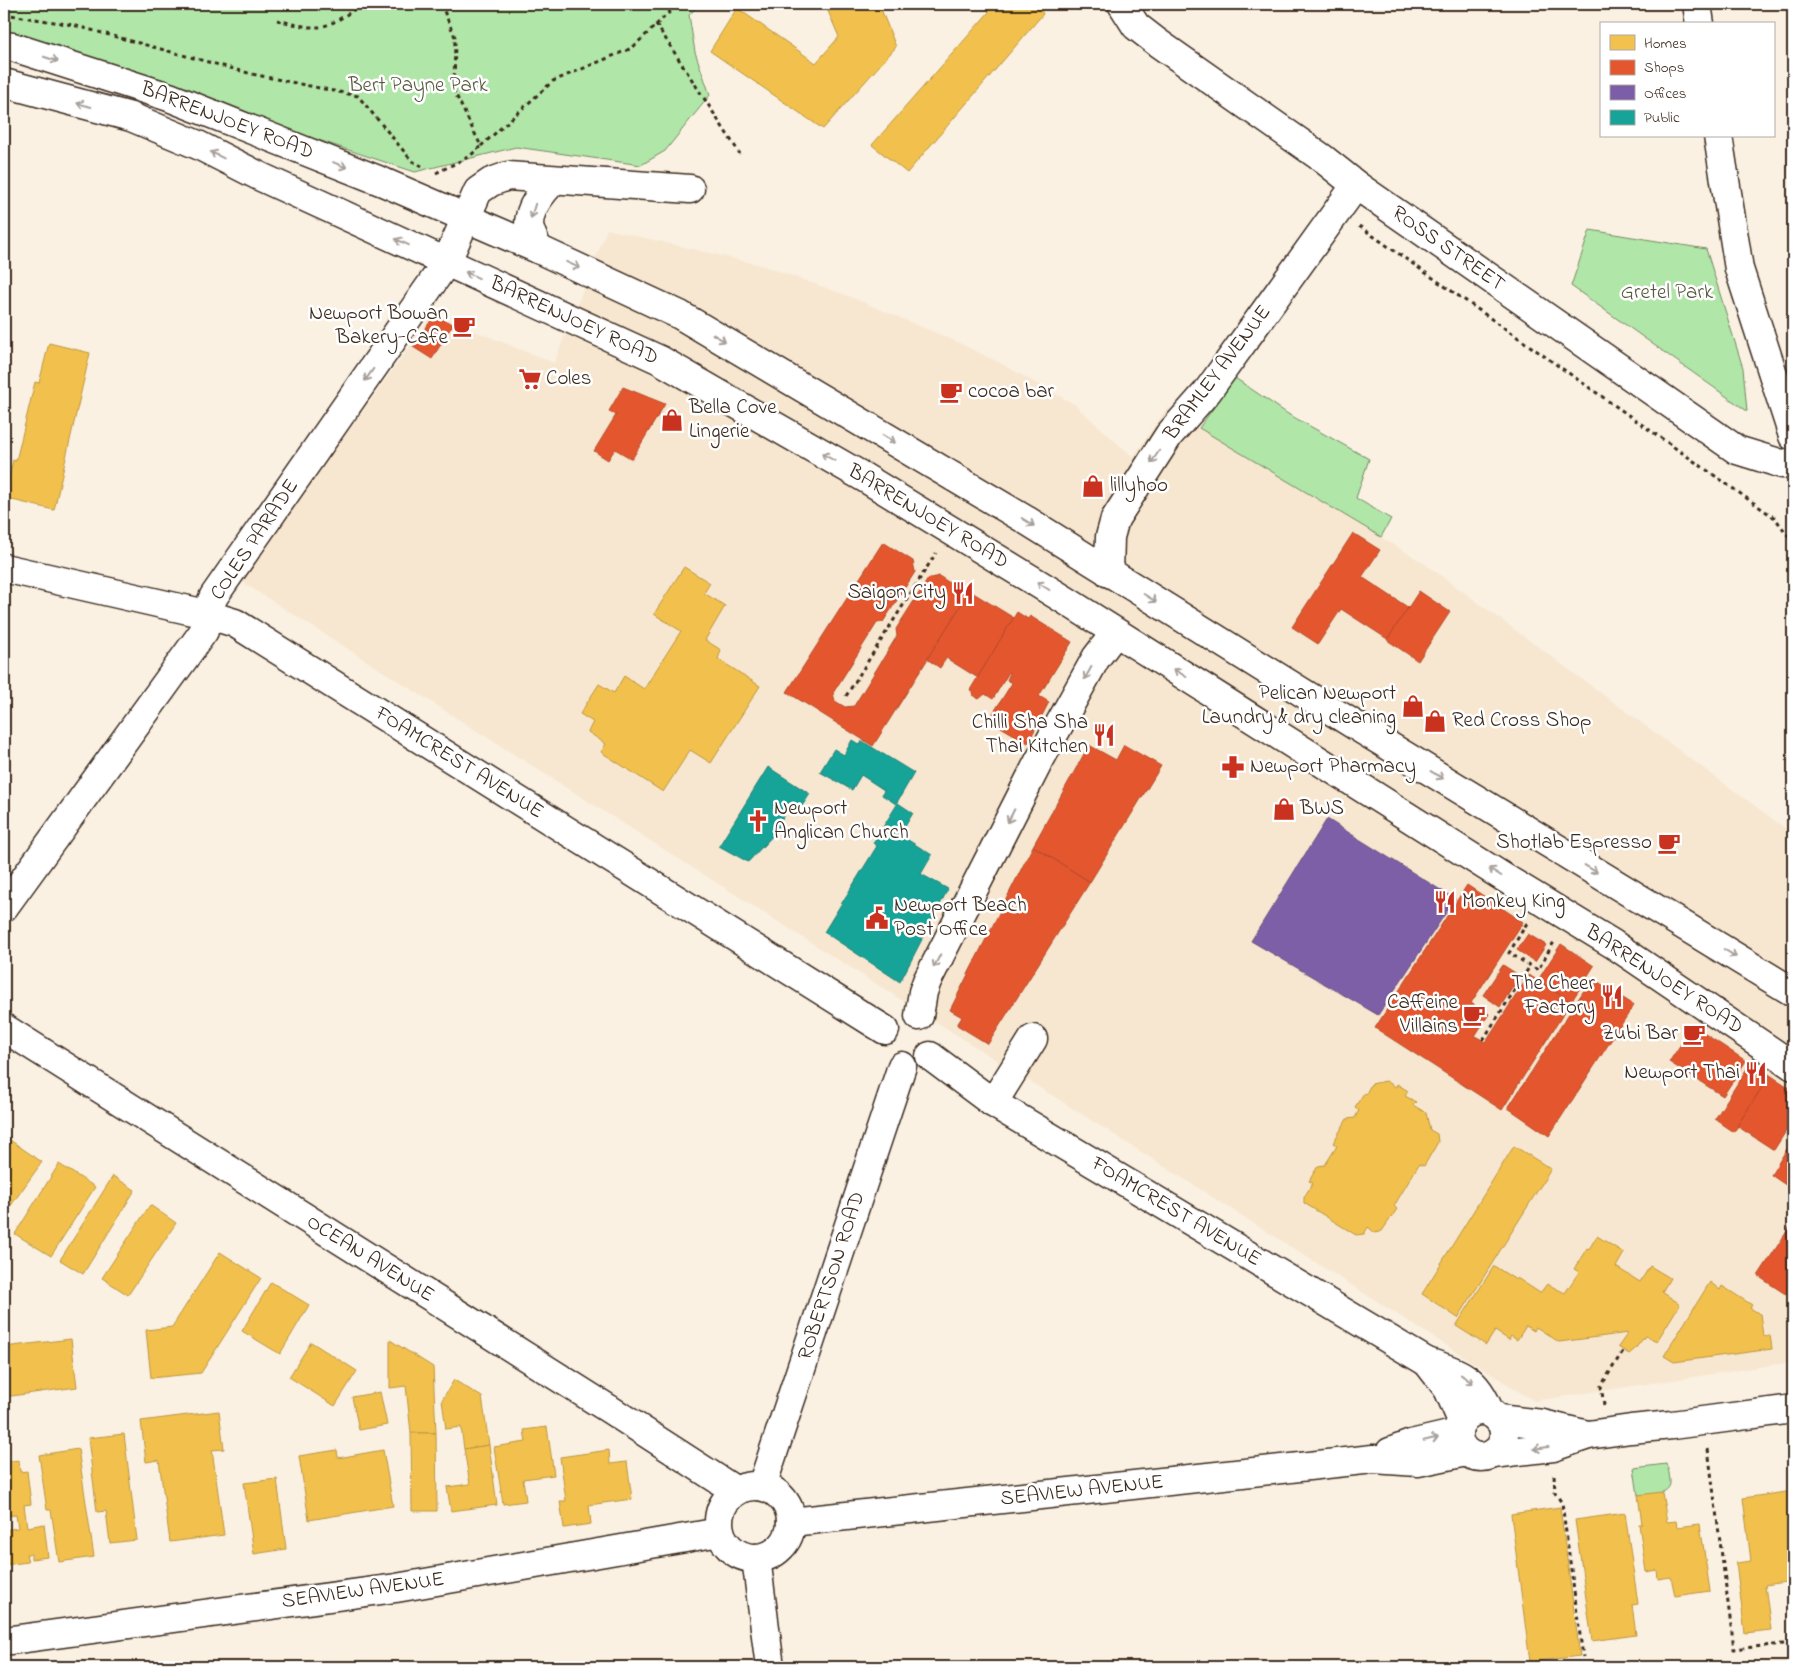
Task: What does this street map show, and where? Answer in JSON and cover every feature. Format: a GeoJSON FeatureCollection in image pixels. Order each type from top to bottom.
{"type":"FeatureCollection","features":[{"type":"Feature","properties":{"kind":"street","name":"ROSS STREET"},"geometry":{"type":"LineString","coordinates":[[1122,4],[1136,26],[1158,43],[1322,158],[1356,185],[1737,450],[1782,464],[1793,462]]}},
{"type":"Feature","properties":{"kind":"street"},"geometry":{"type":"LineString","coordinates":[[1697,4],[1700,22]]}},
{"type":"Feature","properties":{"kind":"street","name":"BARRENJOEY ROAD"},"geometry":{"type":"LineString","coordinates":[[4,46],[13,47],[169,97],[383,182],[538,249],[680,315],[1017,515],[1361,729],[1793,992]]}},
{"type":"Feature","properties":{"kind":"street","name":"BARRENJOEY ROAD"},"geometry":{"type":"LineString","coordinates":[[4,83],[140,121],[198,145],[261,177],[660,360],[865,478],[1033,580],[1613,944],[1793,1066]]}},
{"type":"Feature","properties":{"kind":"street"},"geometry":{"type":"LineString","coordinates":[[1718,138],[1739,269],[1793,436]]}},
{"type":"Feature","properties":{"kind":"street","name":"COLES PARADE"},"geometry":{"type":"LineString","coordinates":[[4,907],[204,631],[206,614],[214,596],[446,263],[478,191],[491,182],[508,176],[690,189]]}},
{"type":"Feature","properties":{"kind":"street"},"geometry":{"type":"LineString","coordinates":[[538,249],[529,226],[532,209],[541,192],[554,180]]}},
{"type":"Feature","properties":{"kind":"street","name":"BRAMLEY AVENUE"},"geometry":{"type":"LineString","coordinates":[[1109,572],[1110,537],[1115,519],[1169,435],[1207,392],[1356,185]]}},
{"type":"Feature","properties":{"kind":"street","name":"FOAMCREST AVENUE"},"geometry":{"type":"LineString","coordinates":[[4,568],[206,614],[235,623],[885,1030]]}},
{"type":"Feature","properties":{"kind":"street"},"geometry":{"type":"LineString","coordinates":[[919,1016],[927,981],[1034,771],[1096,658],[1115,633]]}},
{"type":"Feature","properties":{"kind":"street"},"geometry":{"type":"LineString","coordinates":[[908,1014],[919,1016],[926,1020],[934,1032],[933,1051],[930,1056],[917,1065],[902,1066],[893,1061],[884,1045],[885,1030],[898,1017],[908,1014]]}},
{"type":"Feature","properties":{"kind":"street","name":"OCEAN AVENUE"},"geometry":{"type":"LineString","coordinates":[[4,1028],[609,1408],[749,1489]]}},
{"type":"Feature","properties":{"kind":"street"},"geometry":{"type":"LineString","coordinates":[[993,1103],[1034,1039]]}},
{"type":"Feature","properties":{"kind":"street","name":"FOAMCREST AVENUE"},"geometry":{"type":"LineString","coordinates":[[930,1056],[993,1103],[1427,1362],[1456,1371],[1476,1385],[1494,1416]]}},
{"type":"Feature","properties":{"kind":"street","name":"ROBERTSON ROAD"},"geometry":{"type":"LineString","coordinates":[[749,1489],[902,1066]]}},
{"type":"Feature","properties":{"kind":"street","name":"FOAMCREST AVENUE"},"geometry":{"type":"LineString","coordinates":[[1427,1362],[1448,1389],[1462,1435]]}},
{"type":"Feature","properties":{"kind":"street"},"geometry":{"type":"LineString","coordinates":[[1588,1436],[1543,1424],[1477,1412],[1469,1415],[1462,1435],[1479,1457],[1553,1447],[1588,1436],[1632,1428],[1793,1409]]}},
{"type":"Feature","properties":{"kind":"street"},"geometry":{"type":"LineString","coordinates":[[1493,1454],[1500,1447],[1504,1438],[1503,1428],[1494,1416]]}},
{"type":"Feature","properties":{"kind":"street","name":"SEAVIEW AVENUE"},"geometry":{"type":"LineString","coordinates":[[791,1522],[1373,1459],[1411,1444],[1462,1435]]}},
{"type":"Feature","properties":{"kind":"street"},"geometry":{"type":"LineString","coordinates":[[749,1489],[774,1491],[783,1499],[789,1510],[791,1522],[788,1536],[781,1548],[769,1555],[756,1558],[745,1557],[734,1551],[725,1542],[720,1532],[720,1516],[724,1503],[749,1489]]}},
{"type":"Feature","properties":{"kind":"street","name":"SEAVIEW AVENUE"},"geometry":{"type":"LineString","coordinates":[[4,1641],[396,1588],[720,1532]]}},
{"type":"Feature","properties":{"kind":"street"},"geometry":{"type":"LineString","coordinates":[[756,1558],[770,1667]]}},
{"type":"Feature","properties":{"kind":"path"},"geometry":{"type":"LineString","coordinates":[[276,20],[320,27],[337,20],[357,8],[360,4]]}},
{"type":"Feature","properties":{"kind":"path"},"geometry":{"type":"LineString","coordinates":[[441,4],[455,37],[454,91],[481,146]]}},
{"type":"Feature","properties":{"kind":"path"},"geometry":{"type":"LineString","coordinates":[[669,11],[671,4]]}},
{"type":"Feature","properties":{"kind":"path"},"geometry":{"type":"LineString","coordinates":[[4,14],[73,25],[252,74],[358,96],[412,161],[437,174],[470,156],[553,81],[632,48],[678,4]]}},
{"type":"Feature","properties":{"kind":"path"},"geometry":{"type":"LineString","coordinates":[[656,24],[740,154]]}},
{"type":"Feature","properties":{"kind":"path"},"geometry":{"type":"LineString","coordinates":[[1354,223],[1775,518],[1793,542]]}},
{"type":"Feature","properties":{"kind":"path"},"geometry":{"type":"LineString","coordinates":[[846,696],[938,550]]}},
{"type":"Feature","properties":{"kind":"path"},"geometry":{"type":"LineString","coordinates":[[1529,919],[1509,953],[1538,970],[1556,937]]}},
{"type":"Feature","properties":{"kind":"path"},"geometry":{"type":"LineString","coordinates":[[1483,1040],[1530,966]]}},
{"type":"Feature","properties":{"kind":"path"},"geometry":{"type":"LineString","coordinates":[[1604,1405],[1601,1386],[1623,1350]]}},
{"type":"Feature","properties":{"kind":"path"},"geometry":{"type":"LineString","coordinates":[[1704,1421],[1734,1649],[1793,1643]]}},
{"type":"Feature","properties":{"kind":"path"},"geometry":{"type":"LineString","coordinates":[[1553,1468],[1556,1493],[1562,1503],[1583,1657]]}},
{"type":"Feature","properties":{"kind":"shaded area"},"geometry":{"type":"Polygon","coordinates":[[[607,229],[761,265],[846,295],[955,341],[1000,363],[1074,404],[1133,457],[1167,408],[1424,563],[1793,834],[1793,1362],[1534,1401],[242,582],[433,314],[554,363],[607,229]]]}},
{"type":"Feature","properties":{"kind":"green space","name":"Bert Payne Park"},"geometry":{"type":"Polygon","coordinates":[[[4,4],[700,4],[689,15],[695,52],[710,95],[665,151],[641,165],[516,147],[415,172],[4,36],[4,4]]]}},
{"type":"Feature","properties":{"kind":"green space","name":"Gretel Park"},"geometry":{"type":"Polygon","coordinates":[[[1590,230],[1706,249],[1743,368],[1747,411],[1571,286],[1590,230]]]}},
{"type":"Feature","properties":{"kind":"green space"},"geometry":{"type":"Polygon","coordinates":[[[1235,378],[1288,414],[1369,459],[1356,498],[1391,519],[1381,537],[1199,428],[1235,378]]]}},
{"type":"Feature","properties":{"kind":"green space"},"geometry":{"type":"Polygon","coordinates":[[[1666,1464],[1670,1480],[1670,1485],[1667,1489],[1664,1492],[1638,1495],[1634,1468],[1666,1464]]]}},
{"type":"Feature","properties":{"kind":"building: Homes"},"geometry":{"type":"Polygon","coordinates":[[[825,4],[879,4],[896,47],[823,129],[710,51],[737,8],[816,63],[839,37],[825,4]]]}},
{"type":"Feature","properties":{"kind":"building: Homes"},"geometry":{"type":"Polygon","coordinates":[[[986,4],[1038,4],[1043,14],[907,173],[872,145],[989,12],[986,4]]]}},
{"type":"Feature","properties":{"kind":"building: Homes"},"geometry":{"type":"Polygon","coordinates":[[[49,343],[90,353],[54,510],[4,498],[13,460],[16,461],[35,382],[39,383],[49,343]]]}},
{"type":"Feature","properties":{"kind":"building: Homes"},"geometry":{"type":"Polygon","coordinates":[[[684,567],[710,583],[704,593],[725,606],[705,640],[721,650],[718,659],[760,686],[711,763],[690,750],[663,792],[601,752],[606,744],[588,732],[593,722],[580,714],[599,684],[614,693],[624,676],[644,689],[681,631],[654,614],[684,567]]]}},
{"type":"Feature","properties":{"kind":"building: Homes"},"geometry":{"type":"Polygon","coordinates":[[[1386,1081],[1396,1087],[1397,1084],[1408,1091],[1405,1096],[1416,1102],[1413,1105],[1426,1113],[1430,1130],[1437,1134],[1438,1142],[1424,1166],[1419,1164],[1394,1206],[1397,1209],[1382,1231],[1375,1233],[1368,1227],[1364,1234],[1356,1235],[1304,1203],[1304,1197],[1313,1183],[1309,1181],[1318,1166],[1325,1165],[1337,1146],[1333,1143],[1347,1119],[1355,1118],[1359,1110],[1355,1107],[1364,1093],[1366,1094],[1371,1084],[1386,1081]]]}},
{"type":"Feature","properties":{"kind":"building: Homes"},"geometry":{"type":"Polygon","coordinates":[[[4,1136],[42,1162],[7,1211],[4,1209],[4,1136]]]}},
{"type":"Feature","properties":{"kind":"building: Homes"},"geometry":{"type":"Polygon","coordinates":[[[1514,1146],[1551,1169],[1458,1318],[1422,1294],[1514,1146]]]}},
{"type":"Feature","properties":{"kind":"building: Homes"},"geometry":{"type":"Polygon","coordinates":[[[59,1164],[95,1187],[51,1256],[15,1234],[59,1164]]]}},
{"type":"Feature","properties":{"kind":"building: Homes"},"geometry":{"type":"Polygon","coordinates":[[[113,1176],[135,1190],[83,1274],[60,1260],[113,1176]]]}},
{"type":"Feature","properties":{"kind":"building: Homes"},"geometry":{"type":"Polygon","coordinates":[[[150,1205],[176,1223],[128,1295],[102,1278],[150,1205]]]}},
{"type":"Feature","properties":{"kind":"building: Homes"},"geometry":{"type":"Polygon","coordinates":[[[1597,1236],[1624,1253],[1616,1267],[1640,1282],[1650,1266],[1670,1278],[1662,1292],[1680,1304],[1657,1341],[1645,1336],[1629,1354],[1618,1347],[1628,1333],[1559,1342],[1536,1327],[1534,1331],[1526,1326],[1517,1340],[1511,1336],[1509,1340],[1495,1331],[1486,1345],[1456,1326],[1494,1266],[1540,1293],[1547,1284],[1565,1293],[1579,1272],[1574,1269],[1597,1236]]]}},
{"type":"Feature","properties":{"kind":"building: Homes"},"geometry":{"type":"Polygon","coordinates":[[[220,1252],[261,1278],[201,1373],[151,1378],[146,1330],[172,1327],[220,1252]]]}},
{"type":"Feature","properties":{"kind":"building: Homes"},"geometry":{"type":"Polygon","coordinates":[[[271,1282],[309,1305],[280,1354],[242,1331],[271,1282]]]}},
{"type":"Feature","properties":{"kind":"building: Homes"},"geometry":{"type":"Polygon","coordinates":[[[1710,1282],[1720,1290],[1722,1286],[1752,1305],[1750,1308],[1760,1314],[1763,1336],[1770,1335],[1772,1349],[1674,1362],[1664,1356],[1710,1282]]]}},
{"type":"Feature","properties":{"kind":"building: Homes"},"geometry":{"type":"Polygon","coordinates":[[[71,1339],[77,1387],[4,1397],[4,1347],[71,1339]]]}},
{"type":"Feature","properties":{"kind":"building: Homes"},"geometry":{"type":"Polygon","coordinates":[[[390,1340],[433,1367],[436,1433],[411,1433],[406,1386],[390,1388],[390,1340]]]}},
{"type":"Feature","properties":{"kind":"building: Homes"},"geometry":{"type":"Polygon","coordinates":[[[311,1342],[357,1371],[335,1406],[289,1377],[311,1342]]]}},
{"type":"Feature","properties":{"kind":"building: Homes"},"geometry":{"type":"Polygon","coordinates":[[[454,1380],[482,1397],[489,1445],[464,1449],[461,1427],[446,1429],[442,1400],[454,1380]]]}},
{"type":"Feature","properties":{"kind":"building: Homes"},"geometry":{"type":"Polygon","coordinates":[[[380,1392],[387,1425],[359,1430],[352,1397],[380,1392]]]}},
{"type":"Feature","properties":{"kind":"building: Homes"},"geometry":{"type":"Polygon","coordinates":[[[219,1411],[224,1449],[212,1450],[224,1535],[170,1542],[159,1460],[146,1462],[141,1421],[219,1411]]]}},
{"type":"Feature","properties":{"kind":"building: Homes"},"geometry":{"type":"Polygon","coordinates":[[[547,1427],[554,1475],[523,1479],[526,1501],[503,1504],[494,1447],[526,1442],[524,1430],[547,1427]]]}},
{"type":"Feature","properties":{"kind":"building: Homes"},"geometry":{"type":"Polygon","coordinates":[[[411,1433],[436,1433],[437,1511],[412,1511],[411,1433]]]}},
{"type":"Feature","properties":{"kind":"building: Homes"},"geometry":{"type":"Polygon","coordinates":[[[124,1434],[137,1540],[110,1543],[106,1511],[97,1512],[88,1438],[124,1434]]]}},
{"type":"Feature","properties":{"kind":"building: Homes"},"geometry":{"type":"Polygon","coordinates":[[[489,1445],[497,1505],[451,1511],[447,1487],[470,1484],[464,1449],[489,1445]]]}},
{"type":"Feature","properties":{"kind":"building: Homes"},"geometry":{"type":"Polygon","coordinates":[[[78,1449],[94,1557],[59,1562],[51,1510],[47,1510],[39,1455],[78,1449]]]}},
{"type":"Feature","properties":{"kind":"building: Homes"},"geometry":{"type":"Polygon","coordinates":[[[337,1450],[338,1458],[383,1450],[393,1506],[309,1520],[299,1456],[337,1450]]]}},
{"type":"Feature","properties":{"kind":"building: Homes"},"geometry":{"type":"Polygon","coordinates":[[[609,1450],[610,1464],[627,1462],[632,1499],[589,1505],[591,1524],[564,1528],[560,1501],[566,1501],[560,1457],[609,1450]]]}},
{"type":"Feature","properties":{"kind":"building: Homes"},"geometry":{"type":"Polygon","coordinates":[[[19,1460],[20,1472],[27,1471],[31,1504],[24,1505],[27,1527],[44,1524],[48,1557],[31,1559],[31,1554],[26,1554],[28,1562],[4,1565],[4,1530],[18,1528],[16,1515],[4,1516],[4,1462],[19,1460]]]}},
{"type":"Feature","properties":{"kind":"building: Homes"},"geometry":{"type":"Polygon","coordinates":[[[277,1479],[286,1549],[254,1554],[244,1483],[277,1479]]]}},
{"type":"Feature","properties":{"kind":"building: Homes"},"geometry":{"type":"Polygon","coordinates":[[[1793,1491],[1793,1581],[1765,1585],[1771,1630],[1745,1633],[1736,1563],[1751,1561],[1743,1498],[1793,1491]]]}},
{"type":"Feature","properties":{"kind":"building: Homes"},"geometry":{"type":"Polygon","coordinates":[[[1662,1492],[1667,1522],[1676,1521],[1677,1527],[1700,1524],[1710,1591],[1675,1596],[1671,1577],[1658,1579],[1657,1570],[1646,1572],[1639,1524],[1642,1524],[1638,1495],[1662,1492]]]}},
{"type":"Feature","properties":{"kind":"building: Homes"},"geometry":{"type":"Polygon","coordinates":[[[1560,1507],[1580,1656],[1530,1662],[1511,1514],[1560,1507]]]}},
{"type":"Feature","properties":{"kind":"building: Homes"},"geometry":{"type":"Polygon","coordinates":[[[1625,1513],[1638,1604],[1632,1605],[1636,1635],[1592,1641],[1575,1520],[1625,1513]]]}},
{"type":"Feature","properties":{"kind":"building: Shops"},"geometry":{"type":"Polygon","coordinates":[[[434,316],[453,324],[432,359],[413,347],[434,316]]]}},
{"type":"Feature","properties":{"kind":"building: Shops"},"geometry":{"type":"Polygon","coordinates":[[[623,387],[665,404],[632,459],[615,449],[608,460],[594,451],[616,415],[609,411],[623,387]]]}},
{"type":"Feature","properties":{"kind":"building: Shops"},"geometry":{"type":"Polygon","coordinates":[[[1353,533],[1380,550],[1362,577],[1412,610],[1392,642],[1341,609],[1318,644],[1292,627],[1353,533]]]}},
{"type":"Feature","properties":{"kind":"building: Shops"},"geometry":{"type":"Polygon","coordinates":[[[883,542],[913,561],[915,572],[883,622],[877,623],[833,693],[835,701],[845,707],[854,706],[897,636],[896,629],[928,579],[939,576],[968,595],[873,746],[787,692],[883,542]]]}},
{"type":"Feature","properties":{"kind":"building: Shops"},"geometry":{"type":"Polygon","coordinates":[[[970,591],[1014,618],[978,678],[946,658],[940,668],[927,659],[970,591]]]}},
{"type":"Feature","properties":{"kind":"building: Shops"},"geometry":{"type":"Polygon","coordinates":[[[1419,591],[1450,612],[1418,661],[1387,640],[1419,591]]]}},
{"type":"Feature","properties":{"kind":"building: Shops"},"geometry":{"type":"Polygon","coordinates":[[[1017,612],[1028,619],[1030,616],[1072,642],[1039,696],[1049,702],[1028,743],[989,720],[1012,683],[1007,680],[1009,672],[993,699],[985,694],[979,699],[972,695],[974,693],[970,690],[1017,612]]]}},
{"type":"Feature","properties":{"kind":"building: Shops"},"geometry":{"type":"Polygon","coordinates":[[[1089,745],[1116,760],[1124,745],[1161,766],[1090,882],[1033,846],[1089,745]]]}},
{"type":"Feature","properties":{"kind":"building: Shops"},"geometry":{"type":"Polygon","coordinates":[[[1033,846],[1090,882],[988,1044],[957,1025],[962,1017],[950,1010],[1033,846]]]}},
{"type":"Feature","properties":{"kind":"building: Shops"},"geometry":{"type":"Polygon","coordinates":[[[1467,885],[1523,922],[1471,1003],[1489,1014],[1475,1036],[1486,1042],[1529,975],[1571,1002],[1502,1110],[1375,1028],[1467,885]]]}},
{"type":"Feature","properties":{"kind":"building: Shops"},"geometry":{"type":"Polygon","coordinates":[[[1528,934],[1546,945],[1535,962],[1517,950],[1528,934]]]}},
{"type":"Feature","properties":{"kind":"building: Shops"},"geometry":{"type":"Polygon","coordinates":[[[1561,944],[1594,966],[1571,1002],[1538,980],[1561,944]]]}},
{"type":"Feature","properties":{"kind":"building: Shops"},"geometry":{"type":"Polygon","coordinates":[[[1503,965],[1520,976],[1500,1007],[1483,995],[1503,965]]]}},
{"type":"Feature","properties":{"kind":"building: Shops"},"geometry":{"type":"Polygon","coordinates":[[[1592,978],[1634,1005],[1549,1136],[1508,1108],[1592,978]]]}},
{"type":"Feature","properties":{"kind":"building: Shops"},"geometry":{"type":"Polygon","coordinates":[[[1693,1026],[1746,1061],[1723,1096],[1669,1062],[1693,1026]]]}},
{"type":"Feature","properties":{"kind":"building: Shops"},"geometry":{"type":"Polygon","coordinates":[[[1751,1062],[1770,1075],[1734,1132],[1715,1119],[1751,1062]]]}},
{"type":"Feature","properties":{"kind":"building: Shops"},"geometry":{"type":"Polygon","coordinates":[[[1770,1075],[1793,1090],[1793,1120],[1774,1150],[1737,1126],[1770,1075]]]}},
{"type":"Feature","properties":{"kind":"building: Shops"},"geometry":{"type":"Polygon","coordinates":[[[1793,1139],[1793,1190],[1771,1175],[1793,1139]]]}},
{"type":"Feature","properties":{"kind":"building: Shops"},"geometry":{"type":"Polygon","coordinates":[[[1793,1222],[1793,1299],[1758,1276],[1793,1222]]]}},
{"type":"Feature","properties":{"kind":"building: Offices"},"geometry":{"type":"Polygon","coordinates":[[[1327,819],[1455,899],[1378,1015],[1251,941],[1327,819]]]}},
{"type":"Feature","properties":{"kind":"building: Public"},"geometry":{"type":"Polygon","coordinates":[[[852,740],[860,745],[862,741],[914,773],[896,804],[882,795],[884,790],[861,775],[852,790],[820,772],[834,749],[844,755],[852,740]]]}},
{"type":"Feature","properties":{"kind":"building: Public","name":"Newport Anglican Church"},"geometry":{"type":"Polygon","coordinates":[[[768,767],[810,794],[798,812],[786,807],[779,829],[748,862],[719,846],[768,767]]]}},
{"type":"Feature","properties":{"kind":"building: Public"},"geometry":{"type":"Polygon","coordinates":[[[898,803],[913,813],[900,835],[932,855],[921,874],[948,889],[900,982],[824,932],[877,846],[873,843],[898,803]]]}},
{"type":"Feature","properties":{"kind":"place","name":"Newport Bowan Bakery-Cafe"},"geometry":{"type":"Point","coordinates":[464,326]}},
{"type":"Feature","properties":{"kind":"place","name":"Coles"},"geometry":{"type":"Point","coordinates":[530,379]}},
{"type":"Feature","properties":{"kind":"place","name":"cocoa bar"},"geometry":{"type":"Point","coordinates":[951,392]}},
{"type":"Feature","properties":{"kind":"place","name":"Bella Cove Lingerie"},"geometry":{"type":"Point","coordinates":[672,420]}},
{"type":"Feature","properties":{"kind":"place","name":"lillyhoo"},"geometry":{"type":"Point","coordinates":[1093,486]}},
{"type":"Feature","properties":{"kind":"place","name":"Saigon City"},"geometry":{"type":"Point","coordinates":[963,593]}},
{"type":"Feature","properties":{"kind":"place","name":"Pelican Newport Laundry & dry cleaning"},"geometry":{"type":"Point","coordinates":[1413,706]}},
{"type":"Feature","properties":{"kind":"place","name":"Red Cross Shop"},"geometry":{"type":"Point","coordinates":[1435,721]}},
{"type":"Feature","properties":{"kind":"place","name":"Chilli Sha Sha Thai Kitchen"},"geometry":{"type":"Point","coordinates":[1104,735]}},
{"type":"Feature","properties":{"kind":"place","name":"Newport Pharmacy"},"geometry":{"type":"Point","coordinates":[1233,767]}},
{"type":"Feature","properties":{"kind":"place","name":"BWS"},"geometry":{"type":"Point","coordinates":[1284,809]}},
{"type":"Feature","properties":{"kind":"place","name":"Newport Anglican Church"},"geometry":{"type":"Point","coordinates":[758,821]}},
{"type":"Feature","properties":{"kind":"place","name":"Shotlab Espresso"},"geometry":{"type":"Point","coordinates":[1669,843]}},
{"type":"Feature","properties":{"kind":"place","name":"Monkey King"},"geometry":{"type":"Point","coordinates":[1445,902]}},
{"type":"Feature","properties":{"kind":"place","name":"Newport Beach Post Office"},"geometry":{"type":"Point","coordinates":[877,918]}},
{"type":"Feature","properties":{"kind":"place","name":"The Cheer Factory"},"geometry":{"type":"Point","coordinates":[1612,996]}},
{"type":"Feature","properties":{"kind":"place","name":"Caffeine Villains"},"geometry":{"type":"Point","coordinates":[1474,1015]}},
{"type":"Feature","properties":{"kind":"place","name":"Zubi Bar"},"geometry":{"type":"Point","coordinates":[1694,1034]}},
{"type":"Feature","properties":{"kind":"place","name":"Newport Thai"},"geometry":{"type":"Point","coordinates":[1756,1073]}}]}
